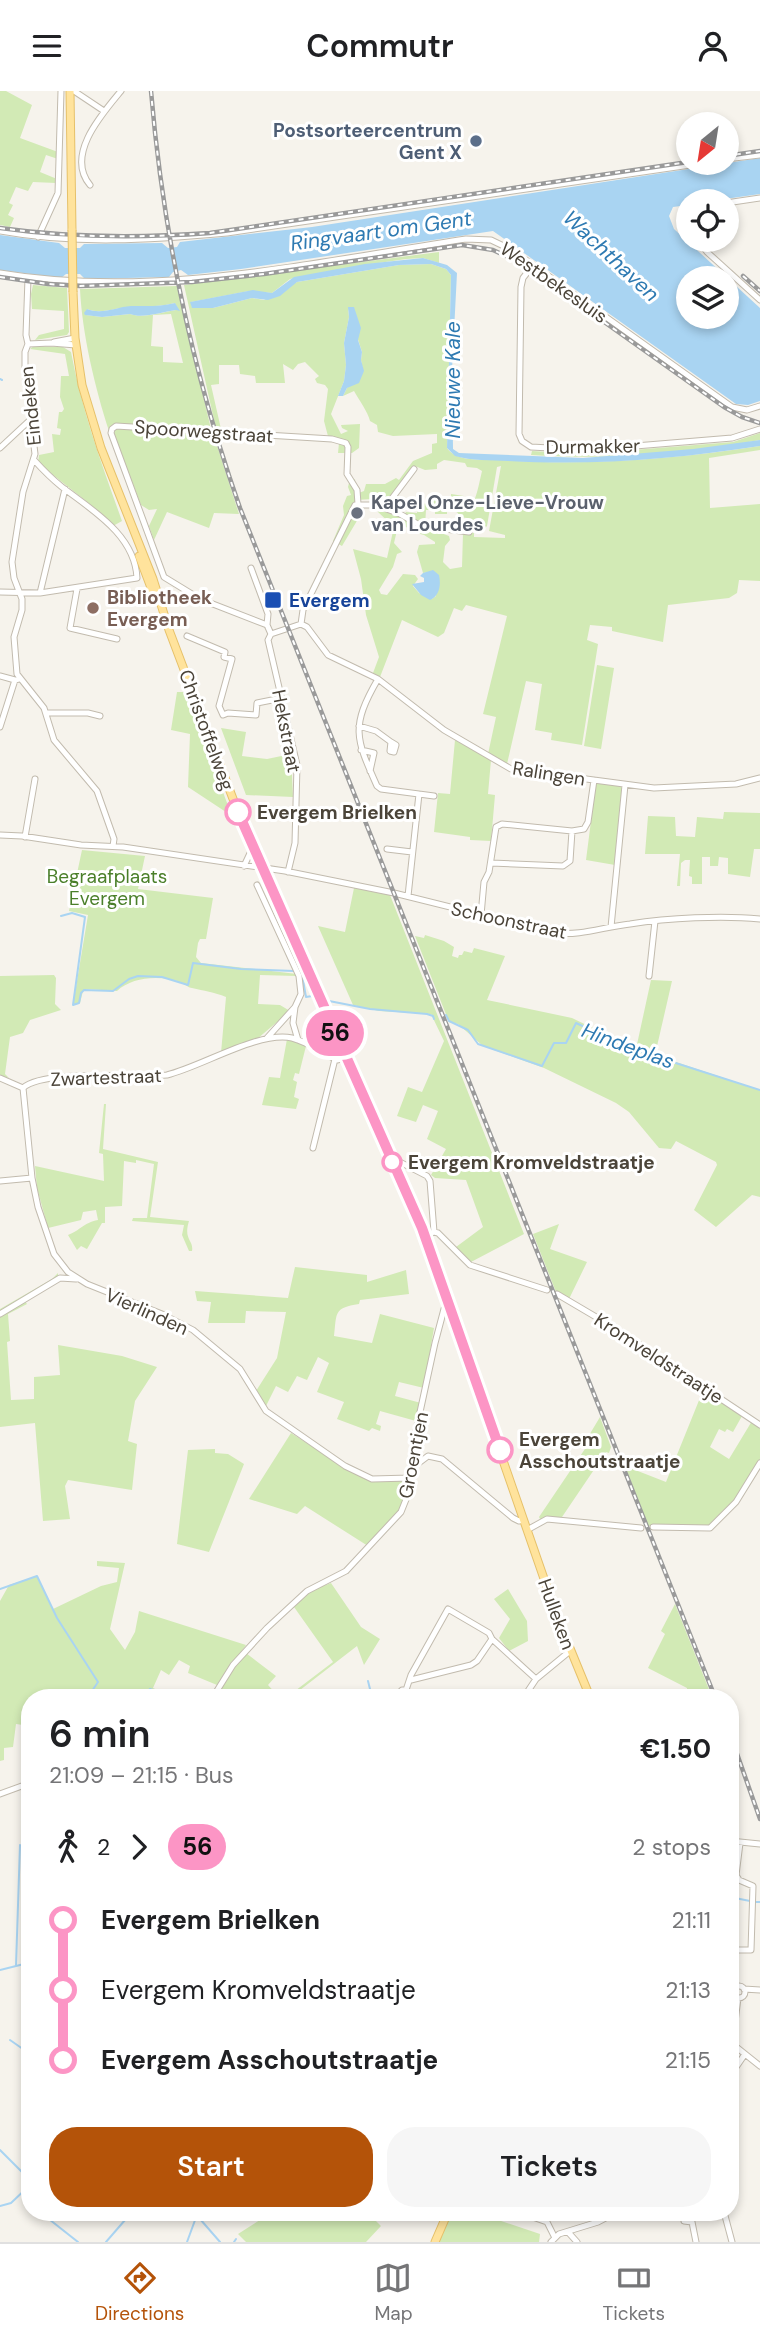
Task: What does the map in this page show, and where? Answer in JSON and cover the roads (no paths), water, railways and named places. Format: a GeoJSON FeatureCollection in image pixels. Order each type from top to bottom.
{"type":"FeatureCollection","features":[{"type":"Feature","properties":{"kind":"main road","name":"Christoffelweg"},"geometry":{"type":"LineString","coordinates":[[72,91],[72,268],[76,341],[82,385],[93,428],[149,569],[169,630],[252,849],[390,1157]]}},
{"type":"Feature","properties":{"kind":"main road","name":"Hulleken"},"geometry":{"type":"LineString","coordinates":[[390,1157],[425,1236],[523,1520],[587,1689]]}},
{"type":"Feature","properties":{"kind":"main road"},"geometry":{"type":"LineString","coordinates":[[435,2242],[444,2221]]}},
{"type":"Feature","properties":{"kind":"street"},"geometry":{"type":"LineString","coordinates":[[38,237],[58,193],[61,91]]}},
{"type":"Feature","properties":{"kind":"street"},"geometry":{"type":"LineString","coordinates":[[72,91],[104,111]]}},
{"type":"Feature","properties":{"kind":"street"},"geometry":{"type":"LineString","coordinates":[[90,185],[83,175],[81,156],[104,111],[121,91]]}},
{"type":"Feature","properties":{"kind":"street"},"geometry":{"type":"LineString","coordinates":[[739,157],[760,155]]}},
{"type":"Feature","properties":{"kind":"street"},"geometry":{"type":"LineString","coordinates":[[0,231],[79,241],[136,240],[243,231],[676,167]]}},
{"type":"Feature","properties":{"kind":"street"},"geometry":{"type":"LineString","coordinates":[[739,202],[760,198]]}},
{"type":"Feature","properties":{"kind":"street","name":"Westbekesluis"},"geometry":{"type":"LineString","coordinates":[[0,273],[59,282],[119,282],[219,276],[478,238],[497,241],[732,407],[747,410],[760,405]]}},
{"type":"Feature","properties":{"kind":"street"},"geometry":{"type":"LineString","coordinates":[[707,252],[760,300]]}},
{"type":"Feature","properties":{"kind":"street","name":"Durmakker"},"geometry":{"type":"LineString","coordinates":[[533,265],[523,278],[521,286],[519,434],[525,444],[531,447],[587,450],[732,438],[760,429]]}},
{"type":"Feature","properties":{"kind":"street"},"geometry":{"type":"LineString","coordinates":[[28,278],[28,344],[76,341]]}},
{"type":"Feature","properties":{"kind":"street","name":"Eindeken"},"geometry":{"type":"LineString","coordinates":[[17,679],[15,629],[22,610],[22,599],[14,578],[12,562],[23,492],[34,460],[24,362],[28,344]]}},
{"type":"Feature","properties":{"kind":"street"},"geometry":{"type":"LineString","coordinates":[[0,448],[30,420]]}},
{"type":"Feature","properties":{"kind":"street","name":"Spoorwegstraat"},"geometry":{"type":"LineString","coordinates":[[267,625],[201,599],[164,576],[111,433],[113,427],[332,439],[345,443],[348,447],[347,474],[357,490],[358,504]]}},
{"type":"Feature","properties":{"kind":"street"},"geometry":{"type":"LineString","coordinates":[[0,592],[40,593],[137,578],[128,549],[120,538],[98,513],[65,489],[34,460]]}},
{"type":"Feature","properties":{"kind":"street"},"geometry":{"type":"LineString","coordinates":[[251,568],[267,611],[267,625],[271,634],[301,624],[303,610],[336,548],[353,508],[358,504],[390,501],[414,469]]}},
{"type":"Feature","properties":{"kind":"street"},"geometry":{"type":"LineString","coordinates":[[40,593],[65,489]]}},
{"type":"Feature","properties":{"kind":"street"},"geometry":{"type":"LineString","coordinates":[[373,504],[400,514],[418,525],[469,532]]}},
{"type":"Feature","properties":{"kind":"street"},"geometry":{"type":"LineString","coordinates":[[77,589],[70,628],[117,639]]}},
{"type":"Feature","properties":{"kind":"street","name":"Ralingen"},"geometry":{"type":"LineString","coordinates":[[301,624],[307,627],[328,655],[378,679],[444,730],[505,766],[523,772],[654,788],[736,784],[760,778]]}},
{"type":"Feature","properties":{"kind":"street","name":"Hekstraat"},"geometry":{"type":"LineString","coordinates":[[271,634],[268,640],[297,765],[295,843],[288,872]]}},
{"type":"Feature","properties":{"kind":"street"},"geometry":{"type":"LineString","coordinates":[[187,636],[225,652],[224,657],[232,659],[219,704],[223,715],[256,715],[257,703],[282,698]]}},
{"type":"Feature","properties":{"kind":"street"},"geometry":{"type":"LineString","coordinates":[[0,676],[17,679],[40,701],[54,740],[97,791],[114,839],[113,846]]}},
{"type":"Feature","properties":{"kind":"street"},"geometry":{"type":"LineString","coordinates":[[0,727],[17,679]]}},
{"type":"Feature","properties":{"kind":"street"},"geometry":{"type":"LineString","coordinates":[[378,679],[366,701],[358,733],[361,750],[370,771],[381,789],[434,796]]}},
{"type":"Feature","properties":{"kind":"street"},"geometry":{"type":"LineString","coordinates":[[46,713],[88,713],[100,716]]}},
{"type":"Feature","properties":{"kind":"street"},"geometry":{"type":"LineString","coordinates":[[359,726],[376,731],[391,742]]}},
{"type":"Feature","properties":{"kind":"street"},"geometry":{"type":"LineString","coordinates":[[361,750],[374,753],[370,771]]}},
{"type":"Feature","properties":{"kind":"street"},"geometry":{"type":"LineString","coordinates":[[26,837],[35,779]]}},
{"type":"Feature","properties":{"kind":"street"},"geometry":{"type":"LineString","coordinates":[[481,915],[484,881],[491,863],[494,831],[499,824],[581,831],[586,826],[594,780]]}},
{"type":"Feature","properties":{"kind":"street"},"geometry":{"type":"LineString","coordinates":[[611,927],[625,785]]}},
{"type":"Feature","properties":{"kind":"street"},"geometry":{"type":"LineString","coordinates":[[408,896],[419,794]]}},
{"type":"Feature","properties":{"kind":"street"},"geometry":{"type":"LineString","coordinates":[[491,863],[563,866],[570,861],[572,831]]}},
{"type":"Feature","properties":{"kind":"street","name":"Schoonstraat"},"geometry":{"type":"LineString","coordinates":[[0,835],[81,845],[113,846],[288,872],[408,896],[564,934],[590,933],[611,927],[655,922],[760,919]]}},
{"type":"Feature","properties":{"kind":"street"},"geometry":{"type":"LineString","coordinates":[[244,866],[252,849]]}},
{"type":"Feature","properties":{"kind":"street"},"geometry":{"type":"LineString","coordinates":[[387,849],[412,852]]}},
{"type":"Feature","properties":{"kind":"street"},"geometry":{"type":"LineString","coordinates":[[257,885],[299,976],[300,994],[293,1023],[298,1040]]}},
{"type":"Feature","properties":{"kind":"street"},"geometry":{"type":"LineString","coordinates":[[275,925],[284,921]]}},
{"type":"Feature","properties":{"kind":"street"},"geometry":{"type":"LineString","coordinates":[[649,976],[655,922]]}},
{"type":"Feature","properties":{"kind":"street","name":"Zwartestraat"},"geometry":{"type":"LineString","coordinates":[[23,1088],[31,1082],[61,1078],[167,1075],[184,1071],[267,1038],[295,1007]]}},
{"type":"Feature","properties":{"kind":"street"},"geometry":{"type":"LineString","coordinates":[[267,1038],[298,1040],[335,1059],[345,1058]]}},
{"type":"Feature","properties":{"kind":"street"},"geometry":{"type":"LineString","coordinates":[[313,1148],[335,1059]]}},
{"type":"Feature","properties":{"kind":"street"},"geometry":{"type":"LineString","coordinates":[[0,1078],[23,1088]]}},
{"type":"Feature","properties":{"kind":"street","name":"Vierlinden"},"geometry":{"type":"LineString","coordinates":[[23,1088],[32,1178],[42,1221],[61,1264],[76,1279],[162,1314],[192,1330],[240,1370],[266,1411],[345,1466],[372,1479],[410,1478]]}},
{"type":"Feature","properties":{"kind":"street"},"geometry":{"type":"LineString","coordinates":[[390,1157],[427,1176],[430,1181],[434,1232]]}},
{"type":"Feature","properties":{"kind":"street"},"geometry":{"type":"LineString","coordinates":[[0,1181],[32,1178]]}},
{"type":"Feature","properties":{"kind":"street"},"geometry":{"type":"LineString","coordinates":[[425,1236],[434,1232]]}},
{"type":"Feature","properties":{"kind":"street"},"geometry":{"type":"LineString","coordinates":[[434,1232],[445,1238],[470,1265],[547,1290]]}},
{"type":"Feature","properties":{"kind":"street"},"geometry":{"type":"LineString","coordinates":[[60,1277],[61,1264]]}},
{"type":"Feature","properties":{"kind":"street"},"geometry":{"type":"LineString","coordinates":[[0,1314],[60,1277],[76,1279]]}},
{"type":"Feature","properties":{"kind":"street","name":"Kromveldstraatje"},"geometry":{"type":"LineString","coordinates":[[557,1294],[613,1327],[760,1425]]}},
{"type":"Feature","properties":{"kind":"street","name":"Groentjen"},"geometry":{"type":"LineString","coordinates":[[218,1689],[233,1665],[283,1612],[307,1591],[346,1571],[393,1522],[405,1504],[415,1435],[435,1343],[449,1301]]}},
{"type":"Feature","properties":{"kind":"street"},"geometry":{"type":"LineString","coordinates":[[414,1451],[447,1462],[513,1518],[523,1520]]}},
{"type":"Feature","properties":{"kind":"street"},"geometry":{"type":"LineString","coordinates":[[412,1468],[424,1458],[433,1456]]}},
{"type":"Feature","properties":{"kind":"street"},"geometry":{"type":"LineString","coordinates":[[653,1527],[710,1528],[736,1502],[760,1463]]}},
{"type":"Feature","properties":{"kind":"street"},"geometry":{"type":"LineString","coordinates":[[527,1530],[547,1518],[641,1528]]}},
{"type":"Feature","properties":{"kind":"street"},"geometry":{"type":"LineString","coordinates":[[406,1689],[411,1675],[449,1609],[489,1633],[492,1639],[536,1679]]}},
{"type":"Feature","properties":{"kind":"street"},"geometry":{"type":"LineString","coordinates":[[411,1680],[471,1665],[477,1661],[492,1639]]}},
{"type":"Feature","properties":{"kind":"street"},"geometry":{"type":"LineString","coordinates":[[529,1689],[536,1679],[570,1651]]}},
{"type":"Feature","properties":{"kind":"street"},"geometry":{"type":"LineString","coordinates":[[0,1794],[21,1786]]}},
{"type":"Feature","properties":{"kind":"street"},"geometry":{"type":"LineString","coordinates":[[739,1851],[740,1843],[760,1844]]}},
{"type":"Feature","properties":{"kind":"street"},"geometry":{"type":"LineString","coordinates":[[739,1880],[752,1884],[754,1888],[751,1951]]}},
{"type":"Feature","properties":{"kind":"street"},"geometry":{"type":"LineString","coordinates":[[739,1950],[760,1951]]}},
{"type":"Feature","properties":{"kind":"street"},"geometry":{"type":"LineString","coordinates":[[739,1986],[760,1990]]}},
{"type":"Feature","properties":{"kind":"street"},"geometry":{"type":"LineString","coordinates":[[739,1998],[744,1995],[744,1989]]}},
{"type":"Feature","properties":{"kind":"street"},"geometry":{"type":"LineString","coordinates":[[739,2049],[760,2066]]}},
{"type":"Feature","properties":{"kind":"street"},"geometry":{"type":"LineString","coordinates":[[739,2063],[745,2054]]}},
{"type":"Feature","properties":{"kind":"street"},"geometry":{"type":"LineString","coordinates":[[544,2221],[547,2222],[553,2240],[600,2221]]}},
{"type":"Feature","properties":{"kind":"street"},"geometry":{"type":"LineString","coordinates":[[684,2221],[692,2222],[696,2242]]}},
{"type":"Feature","properties":{"kind":"street"},"geometry":{"type":"LineString","coordinates":[[726,2221],[732,2242]]}},
{"type":"Feature","properties":{"kind":"street"},"geometry":{"type":"LineString","coordinates":[[568,2232],[578,2242]]}},
{"type":"Feature","properties":{"kind":"water"},"geometry":{"type":"Polygon","coordinates":[[[760,158],[760,194],[739,197],[739,189],[676,189],[676,207],[673,207],[669,216],[676,231],[676,252],[699,252],[714,266],[676,266],[676,329],[739,329],[739,289],[760,308],[760,401],[748,405],[736,404],[493,231],[241,269],[188,275],[181,270],[173,272],[169,277],[85,279],[80,274],[66,274],[61,278],[0,270],[0,235],[59,243],[65,248],[80,248],[84,244],[162,243],[168,248],[177,247],[180,242],[312,227],[676,171],[676,175],[739,175],[739,161],[760,158]]]}},
{"type":"Feature","properties":{"kind":"water"},"geometry":{"type":"Polygon","coordinates":[[[423,258],[447,265],[457,273],[452,370],[453,449],[459,453],[583,458],[693,449],[760,440],[760,446],[697,455],[603,462],[488,460],[455,456],[447,448],[451,275],[446,269],[431,264],[399,265],[297,282],[280,296],[268,300],[252,298],[213,308],[192,308],[190,302],[253,290],[272,293],[294,277],[365,264],[423,258]]]}},
{"type":"Feature","properties":{"kind":"water"},"geometry":{"type":"Polygon","coordinates":[[[175,303],[180,311],[102,317],[84,313],[87,309],[104,311],[175,303]]]}},
{"type":"Feature","properties":{"kind":"water"},"geometry":{"type":"Polygon","coordinates":[[[348,307],[354,307],[361,328],[358,340],[364,371],[359,383],[347,388],[343,396],[338,396],[346,365],[344,343],[348,307]]]}},
{"type":"Feature","properties":{"kind":"water"},"geometry":{"type":"Polygon","coordinates":[[[433,570],[439,575],[440,586],[436,596],[430,600],[421,595],[412,584],[424,582],[424,578],[420,576],[433,570]]]}},
{"type":"Feature","properties":{"kind":"waterway","name":"Hindeplas"},"geometry":{"type":"LineString","coordinates":[[61,916],[72,913],[85,917],[73,1005],[79,1003],[84,990],[113,991],[138,976],[162,977],[188,985],[193,963],[241,969],[294,971]]}},
{"type":"Feature","properties":{"kind":"waterway","name":"Hindeplas"},"geometry":{"type":"LineString","coordinates":[[299,970],[301,969],[306,997],[312,996],[315,1002],[319,1001]]}},
{"type":"Feature","properties":{"kind":"waterway","name":"Hindeplas"},"geometry":{"type":"LineString","coordinates":[[324,1000],[370,1009],[427,1014],[434,1019]]}},
{"type":"Feature","properties":{"kind":"waterway","name":"Hindeplas"},"geometry":{"type":"LineString","coordinates":[[446,1015],[449,1021],[468,1030],[478,1044],[542,1066],[554,1043],[566,1043],[576,1023],[632,1049],[760,1090]]}},
{"type":"Feature","properties":{"kind":"waterway"},"geometry":{"type":"LineString","coordinates":[[0,1589],[37,1576],[57,1618],[98,1682],[93,1689]]}},
{"type":"Feature","properties":{"kind":"waterway"},"geometry":{"type":"LineString","coordinates":[[368,1681],[370,1689]]}},
{"type":"Feature","properties":{"kind":"waterway"},"geometry":{"type":"LineString","coordinates":[[16,1965],[20,1845]]}},
{"type":"Feature","properties":{"kind":"waterway"},"geometry":{"type":"LineString","coordinates":[[739,1899],[750,1901]]}},
{"type":"Feature","properties":{"kind":"waterway"},"geometry":{"type":"LineString","coordinates":[[0,1970],[21,1965]]}},
{"type":"Feature","properties":{"kind":"waterway"},"geometry":{"type":"LineString","coordinates":[[10,2040],[21,2048]]}},
{"type":"Feature","properties":{"kind":"waterway"},"geometry":{"type":"LineString","coordinates":[[0,2150],[21,2171]]}},
{"type":"Feature","properties":{"kind":"waterway"},"geometry":{"type":"LineString","coordinates":[[0,2206],[11,2203],[21,2194]]}},
{"type":"Feature","properties":{"kind":"waterway"},"geometry":{"type":"LineString","coordinates":[[51,2221],[78,2242]]}},
{"type":"Feature","properties":{"kind":"waterway"},"geometry":{"type":"LineString","coordinates":[[106,2242],[124,2221]]}},
{"type":"Feature","properties":{"kind":"waterway"},"geometry":{"type":"LineString","coordinates":[[187,2242],[195,2221]]}},
{"type":"Feature","properties":{"kind":"waterway"},"geometry":{"type":"LineString","coordinates":[[202,2221],[220,2242]]}},
{"type":"Feature","properties":{"kind":"railway"},"geometry":{"type":"LineString","coordinates":[[151,91],[163,197],[182,303],[208,406],[240,508],[712,1689]]}},
{"type":"Feature","properties":{"kind":"railway"},"geometry":{"type":"LineString","coordinates":[[739,154],[760,151]]}},
{"type":"Feature","properties":{"kind":"railway"},"geometry":{"type":"LineString","coordinates":[[0,228],[105,236],[210,233],[676,164]]}},
{"type":"Feature","properties":{"kind":"railway"},"geometry":{"type":"LineString","coordinates":[[0,277],[80,286],[192,282],[462,245],[493,250],[521,263],[724,407],[760,423]]}},
{"type":"Feature","properties":{"kind":"railway"},"geometry":{"type":"LineString","coordinates":[[743,276],[760,291]]}},
{"type":"Feature","properties":{"kind":"railway"},"geometry":{"type":"LineString","coordinates":[[739,1760],[760,1819]]}},
{"type":"Feature","properties":{"kind":"place","name":"Postsorteercentrum Gent X"},"geometry":{"type":"Point","coordinates":[476,141]}},
{"type":"Feature","properties":{"kind":"place","name":"Kapel Onze-Lieve-Vrouw van Lourdes"},"geometry":{"type":"Point","coordinates":[357,513]}},
{"type":"Feature","properties":{"kind":"place","name":"Evergem"},"geometry":{"type":"Point","coordinates":[273,600]}},
{"type":"Feature","properties":{"kind":"place","name":"Bibliotheek Evergem"},"geometry":{"type":"Point","coordinates":[93,608]}},
{"type":"Feature","properties":{"kind":"place","name":"Evergem Brielken"},"geometry":{"type":"Point","coordinates":[238,812]}},
{"type":"Feature","properties":{"kind":"place","name":"Evergem Kromveldstraatje"},"geometry":{"type":"Point","coordinates":[392,1162]}},
{"type":"Feature","properties":{"kind":"place","name":"Evergem Asschoutstraatje"},"geometry":{"type":"Point","coordinates":[500,1450]}},
{"type":"Feature","properties":{"kind":"water label","name":"Ringvaart om Gent"},"geometry":{"type":"Point","coordinates":[381,231]}},
{"type":"Feature","properties":{"kind":"water label","name":"Wachthaven"},"geometry":{"type":"Point","coordinates":[611,256]}},
{"type":"Feature","properties":{"kind":"water label","name":"Nieuwe Kale"},"geometry":{"type":"Point","coordinates":[453,380]}},
{"type":"Feature","properties":{"kind":"park label","name":"Begraafplaats Evergem"},"geometry":{"type":"Point","coordinates":[107,887]}}]}
